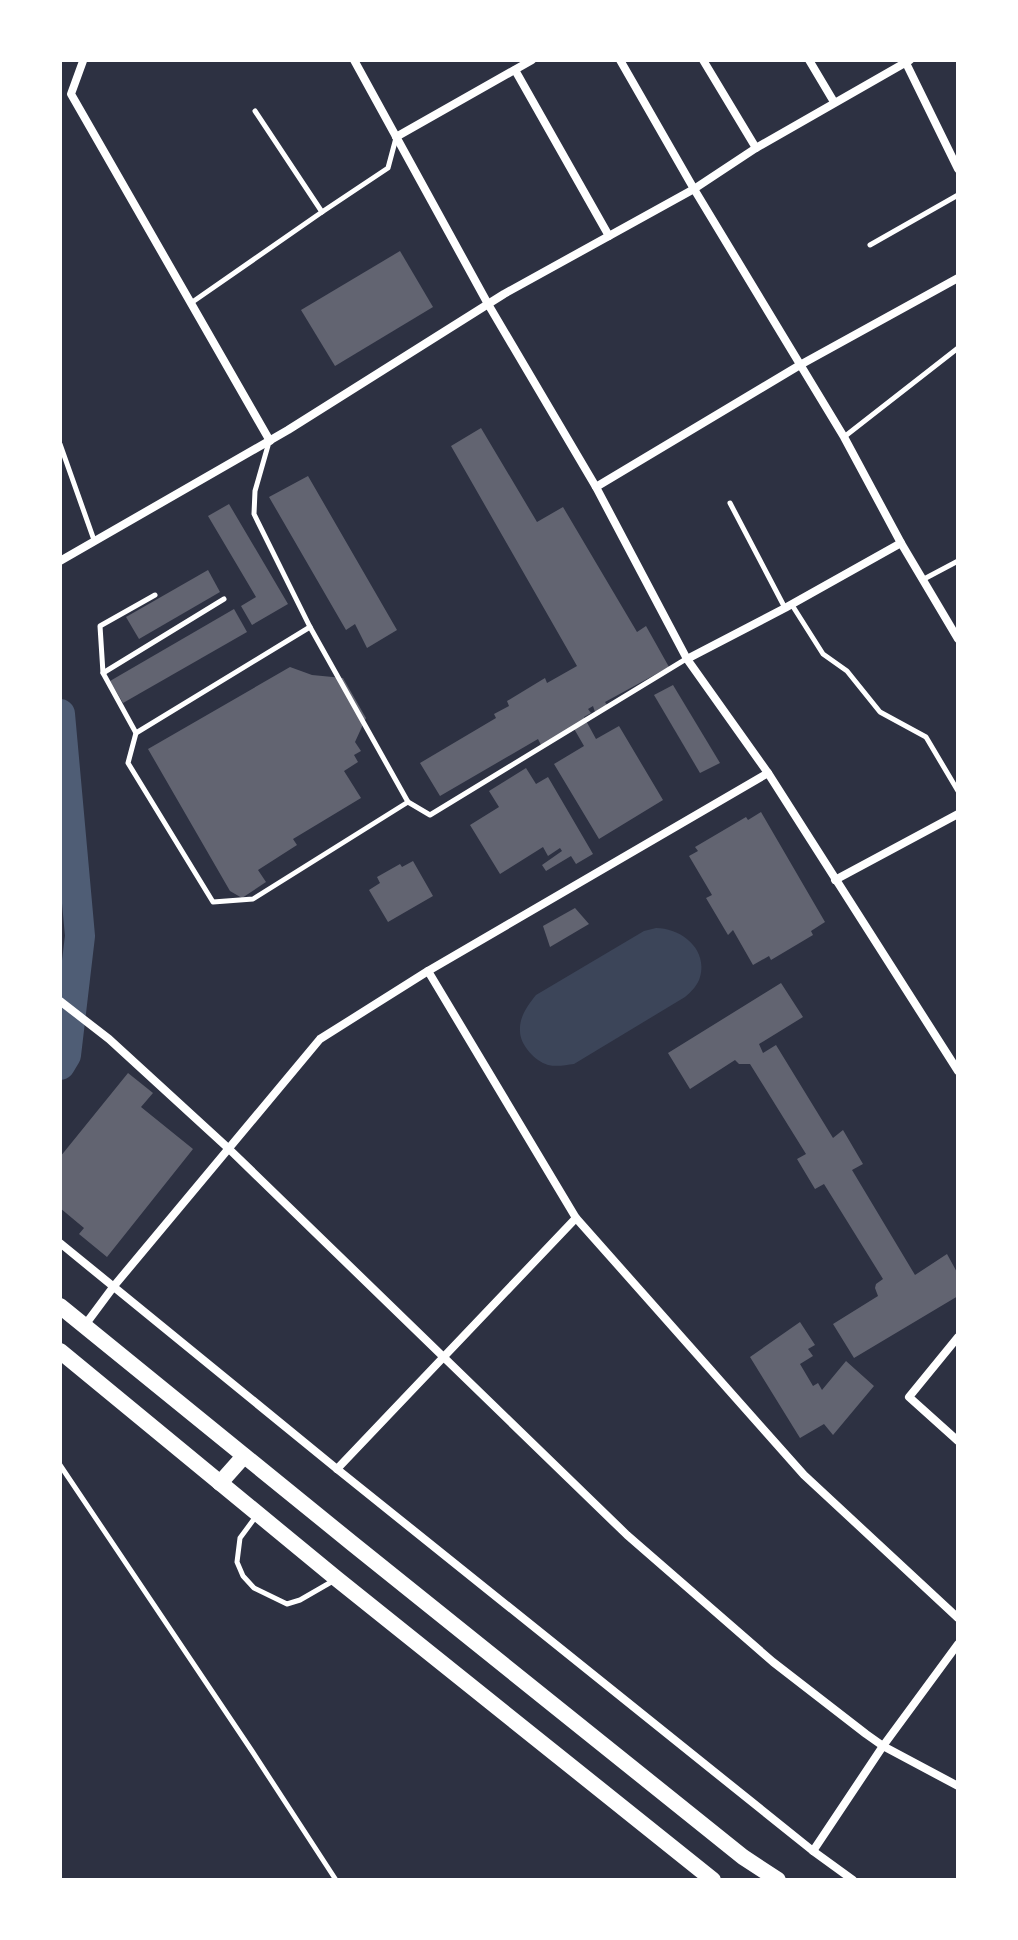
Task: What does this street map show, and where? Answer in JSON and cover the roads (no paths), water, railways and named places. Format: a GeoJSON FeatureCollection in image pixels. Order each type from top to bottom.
{"type":"FeatureCollection","features":[{"type":"Feature","properties":{"kind":"main road"},"geometry":{"type":"LineString","coordinates":[[60,1306],[731,1847],[778,1880]]}},
{"type":"Feature","properties":{"kind":"main road"},"geometry":{"type":"LineString","coordinates":[[60,1351],[337,1579],[713,1880]]}},
{"type":"Feature","properties":{"kind":"main road"},"geometry":{"type":"LineString","coordinates":[[220,1483],[244,1456]]}},
{"type":"Feature","properties":{"kind":"street"},"geometry":{"type":"LineString","coordinates":[[83,60],[71,94],[270,441]]}},
{"type":"Feature","properties":{"kind":"street"},"geometry":{"type":"LineString","coordinates":[[354,60],[488,304],[596,487],[687,659],[768,773],[958,1071]]}},
{"type":"Feature","properties":{"kind":"street"},"geometry":{"type":"LineString","coordinates":[[396,137],[532,60]]}},
{"type":"Feature","properties":{"kind":"street"},"geometry":{"type":"LineString","coordinates":[[620,60],[844,437],[901,543],[958,639]]}},
{"type":"Feature","properties":{"kind":"street"},"geometry":{"type":"LineString","coordinates":[[703,60],[756,148]]}},
{"type":"Feature","properties":{"kind":"street"},"geometry":{"type":"LineString","coordinates":[[809,60],[834,102]]}},
{"type":"Feature","properties":{"kind":"street"},"geometry":{"type":"LineString","coordinates":[[60,561],[270,441],[488,304],[694,189],[756,148],[908,62],[958,169]]}},
{"type":"Feature","properties":{"kind":"street"},"geometry":{"type":"LineString","coordinates":[[515,70],[609,236]]}},
{"type":"Feature","properties":{"kind":"street"},"geometry":{"type":"LineString","coordinates":[[596,487],[800,365],[958,278]]}},
{"type":"Feature","properties":{"kind":"street"},"geometry":{"type":"LineString","coordinates":[[687,659],[901,543]]}},
{"type":"Feature","properties":{"kind":"street"},"geometry":{"type":"LineString","coordinates":[[84,1326],[320,1039],[428,971],[768,773]]}},
{"type":"Feature","properties":{"kind":"street"},"geometry":{"type":"LineString","coordinates":[[835,880],[958,814]]}},
{"type":"Feature","properties":{"kind":"street"},"geometry":{"type":"LineString","coordinates":[[428,971],[576,1218],[804,1475],[958,1618]]}},
{"type":"Feature","properties":{"kind":"street"},"geometry":{"type":"LineString","coordinates":[[60,1001],[109,1039],[228,1148],[627,1535],[773,1662],[883,1746],[958,1786]]}},
{"type":"Feature","properties":{"kind":"street"},"geometry":{"type":"LineString","coordinates":[[337,1469],[576,1218]]}},
{"type":"Feature","properties":{"kind":"street"},"geometry":{"type":"LineString","coordinates":[[60,1243],[337,1469],[853,1880]]}},
{"type":"Feature","properties":{"kind":"street"},"geometry":{"type":"LineString","coordinates":[[958,1337],[909,1397],[958,1441]]}},
{"type":"Feature","properties":{"kind":"street"},"geometry":{"type":"LineString","coordinates":[[813,1851],[883,1746],[958,1644]]}},
{"type":"Feature","properties":{"kind":"lane"},"geometry":{"type":"LineString","coordinates":[[510,60],[515,70]]}},
{"type":"Feature","properties":{"kind":"lane"},"geometry":{"type":"LineString","coordinates":[[255,111],[322,212]]}},
{"type":"Feature","properties":{"kind":"lane"},"geometry":{"type":"LineString","coordinates":[[191,303],[388,168],[396,137]]}},
{"type":"Feature","properties":{"kind":"lane"},"geometry":{"type":"LineString","coordinates":[[870,245],[958,195]]}},
{"type":"Feature","properties":{"kind":"lane"},"geometry":{"type":"LineString","coordinates":[[844,437],[958,348]]}},
{"type":"Feature","properties":{"kind":"lane"},"geometry":{"type":"LineString","coordinates":[[270,441],[255,491],[254,514],[310,627],[408,802],[430,815],[687,659]]}},
{"type":"Feature","properties":{"kind":"lane"},"geometry":{"type":"LineString","coordinates":[[60,444],[94,541]]}},
{"type":"Feature","properties":{"kind":"lane"},"geometry":{"type":"LineString","coordinates":[[730,503],[789,606],[823,654],[847,671],[880,712],[926,737],[958,791]]}},
{"type":"Feature","properties":{"kind":"lane"},"geometry":{"type":"LineString","coordinates":[[922,580],[958,561]]}},
{"type":"Feature","properties":{"kind":"lane"},"geometry":{"type":"LineString","coordinates":[[136,733],[103,673],[100,626],[155,595]]}},
{"type":"Feature","properties":{"kind":"lane"},"geometry":{"type":"LineString","coordinates":[[103,673],[224,599]]}},
{"type":"Feature","properties":{"kind":"lane"},"geometry":{"type":"LineString","coordinates":[[310,627],[136,733],[128,763],[213,902],[253,899],[408,802]]}},
{"type":"Feature","properties":{"kind":"lane"},"geometry":{"type":"LineString","coordinates":[[60,1465],[336,1880]]}},
{"type":"Feature","properties":{"kind":"lane"},"geometry":{"type":"LineString","coordinates":[[258,1514],[240,1538],[237,1562],[243,1576],[254,1588],[287,1604],[310,1596],[337,1579]]}},
{"type":"Feature","properties":{"kind":"waterway"},"geometry":{"type":"LineString","coordinates":[[60,714],[80,936],[66,1055],[60,1065]]}}]}
